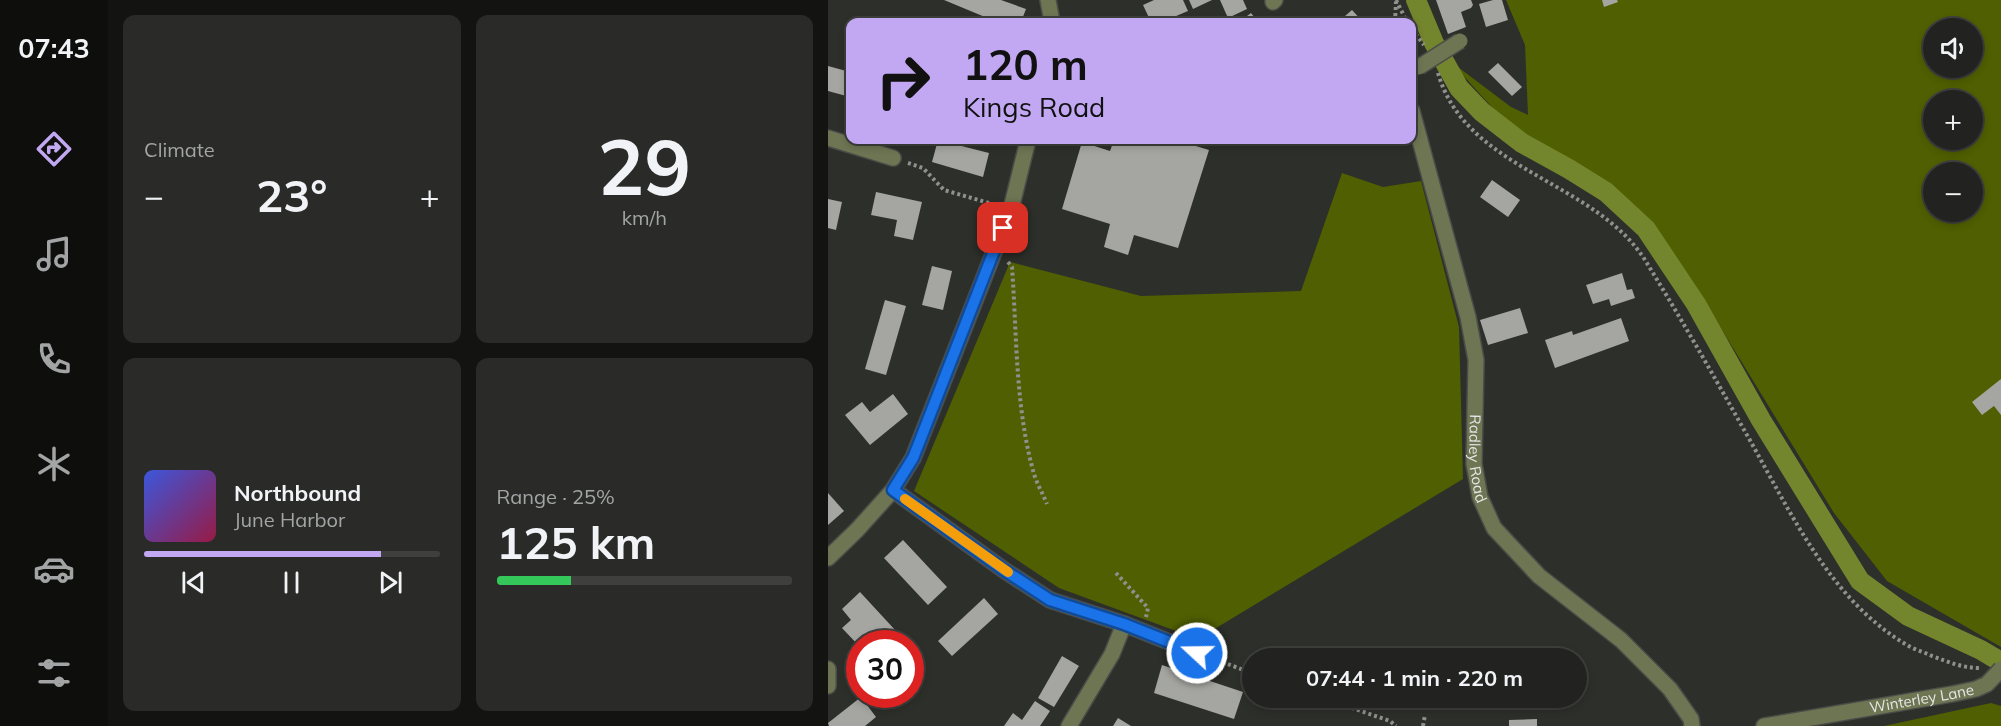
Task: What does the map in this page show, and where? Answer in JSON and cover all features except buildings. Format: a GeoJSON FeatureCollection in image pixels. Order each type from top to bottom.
{"type":"FeatureCollection","features":[{"type":"Feature","properties":{"kind":"street"},"geometry":{"type":"LineString","coordinates":[[1052,18],[1054,2]]}},
{"type":"Feature","properties":{"kind":"street"},"geometry":{"type":"LineString","coordinates":[[1416,68],[1460,41]]}},
{"type":"Feature","properties":{"kind":"street","name":"Radley Road"},"geometry":{"type":"LineString","coordinates":[[1416,126],[1468,317],[1476,360],[1474,464],[1484,507],[1494,528],[1539,576],[1621,640],[1670,689],[1691,719],[1692,726]]}},
{"type":"Feature","properties":{"kind":"street"},"geometry":{"type":"LineString","coordinates":[[828,138],[846,144]]}},
{"type":"Feature","properties":{"kind":"street"},"geometry":{"type":"LineString","coordinates":[[848,144],[893,158]]}},
{"type":"Feature","properties":{"kind":"street"},"geometry":{"type":"LineString","coordinates":[[828,558],[893,490],[913,458],[1011,209],[1027,144]]}},
{"type":"Feature","properties":{"kind":"street"},"geometry":{"type":"LineString","coordinates":[[893,490],[1004,570],[1050,600],[1124,624],[1197,653]]}},
{"type":"Feature","properties":{"kind":"street"},"geometry":{"type":"LineString","coordinates":[[1069,726],[1112,654],[1124,624]]}},
{"type":"Feature","properties":{"kind":"street"},"geometry":{"type":"LineString","coordinates":[[828,669],[828,686]]}},
{"type":"Feature","properties":{"kind":"street","name":"Winterley Lane"},"geometry":{"type":"LineString","coordinates":[[1764,726],[1787,724],[1976,689],[1987,684],[2001,669]]}},
{"type":"Feature","properties":{"kind":"path"},"geometry":{"type":"LineString","coordinates":[[1395,18],[1396,0]]}},
{"type":"Feature","properties":{"kind":"path"},"geometry":{"type":"LineString","coordinates":[[1396,0],[1405,18]]}},
{"type":"Feature","properties":{"kind":"path"},"geometry":{"type":"LineString","coordinates":[[1416,34],[1427,49]]}},
{"type":"Feature","properties":{"kind":"path"},"geometry":{"type":"LineString","coordinates":[[1436,66],[1442,87],[1454,110],[1472,130],[1514,162],[1610,221],[1643,257],[1819,560],[1858,607],[1908,646],[1963,668],[1982,668]]}},
{"type":"Feature","properties":{"kind":"path"},"geometry":{"type":"LineString","coordinates":[[893,158],[923,168],[944,190],[1011,209]]}},
{"type":"Feature","properties":{"kind":"path"},"geometry":{"type":"LineString","coordinates":[[995,248],[1012,267],[1019,394],[1035,477],[1047,504]]}},
{"type":"Feature","properties":{"kind":"path"},"geometry":{"type":"LineString","coordinates":[[1116,573],[1148,608],[1142,632]]}},
{"type":"Feature","properties":{"kind":"path"},"geometry":{"type":"LineString","coordinates":[[1197,653],[1242,669]]}},
{"type":"Feature","properties":{"kind":"path"},"geometry":{"type":"LineString","coordinates":[[1352,708],[1390,721],[1396,726]]}},
{"type":"Feature","properties":{"kind":"path"},"geometry":{"type":"LineString","coordinates":[[1423,726],[1425,715]]}},
{"type":"Feature","properties":{"kind":"green space"},"geometry":{"type":"Polygon","coordinates":[[[1506,0],[2001,0],[2001,647],[1887,581],[1834,513],[1689,276],[1648,221],[1614,189],[1518,136],[1450,61],[1511,107],[1528,115],[1525,45],[1506,0]]]}},
{"type":"Feature","properties":{"kind":"green space"},"geometry":{"type":"Polygon","coordinates":[[[1342,173],[1383,187],[1421,181],[1459,327],[1463,479],[1198,639],[1059,588],[914,491],[1010,262],[1141,296],[1301,291],[1342,173]]]}},
{"type":"Feature","properties":{"kind":"green space"},"geometry":{"type":"Polygon","coordinates":[[[1991,703],[2001,706],[2001,726],[1884,726],[1991,703]]]}},
{"type":"Feature","properties":{"kind":"waterway"},"geometry":{"type":"LineString","coordinates":[[1416,0],[1434,43],[1459,88],[1482,112],[1522,143],[1606,192],[1646,229],[1696,304],[1761,420],[1860,581],[1908,616],[1981,650],[2001,662]]}},
{"type":"Feature","properties":{"kind":"slow traffic"},"geometry":{"type":"LineString","coordinates":[[905,499],[1008,572]]}},
{"type":"Feature","properties":{"kind":"route"},"geometry":{"type":"LineString","coordinates":[[1003,228],[932,414],[913,458],[893,490],[1004,570],[1050,600],[1124,624],[1197,653]]}}]}
